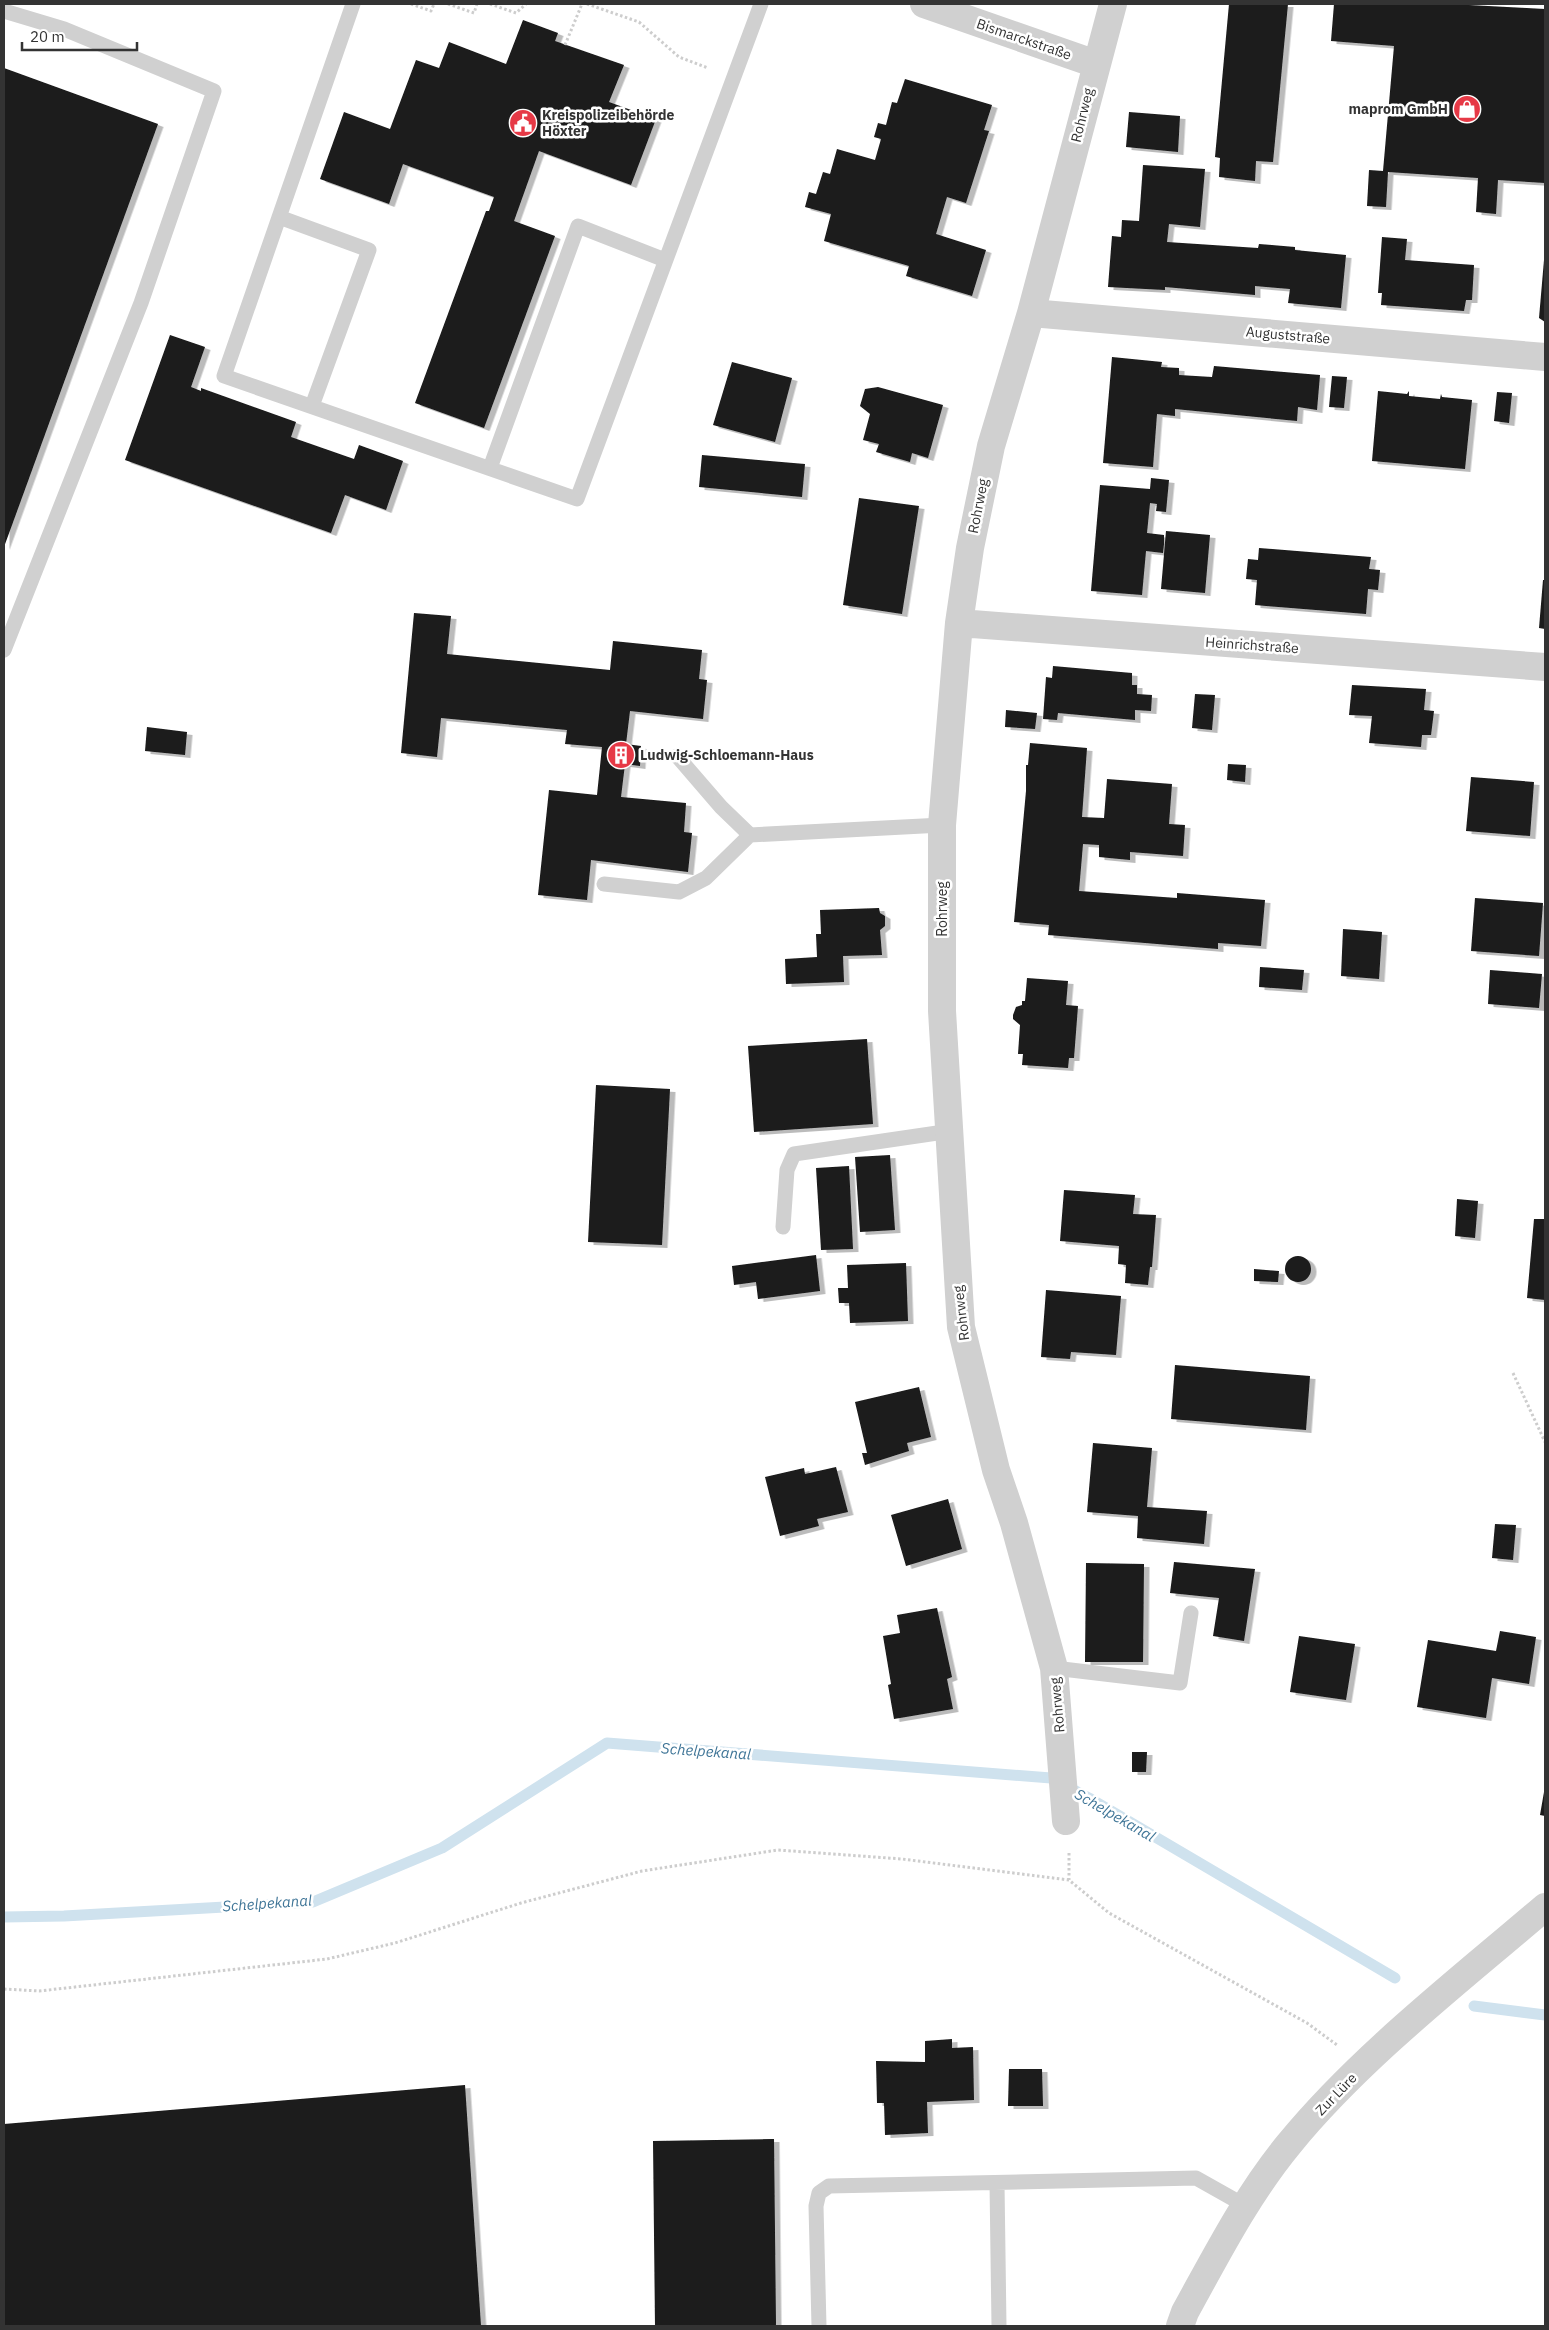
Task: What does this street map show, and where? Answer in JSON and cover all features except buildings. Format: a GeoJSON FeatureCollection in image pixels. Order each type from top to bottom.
{"type":"FeatureCollection","features":[{"type":"Feature","properties":{"kind":"street","name":"Bismarckstraße"},"geometry":{"type":"LineString","coordinates":[[924,4],[1096,64]]}},
{"type":"Feature","properties":{"kind":"street","name":"Rohrweg"},"geometry":{"type":"LineString","coordinates":[[1066,1820],[1054,1668],[1014,1523],[996,1470],[961,1327],[951,1131],[942,1011],[942,825],[959,623],[970,548],[991,446],[1031,313],[1113,4]]}},
{"type":"Feature","properties":{"kind":"street","name":"Auguststraße"},"geometry":{"type":"LineString","coordinates":[[1031,313],[1545,357]]}},
{"type":"Feature","properties":{"kind":"street","name":"Heinrichstraße"},"geometry":{"type":"LineString","coordinates":[[959,623],[1545,667]]}},
{"type":"Feature","properties":{"kind":"street","name":"Zur Lüre"},"geometry":{"type":"LineString","coordinates":[[1180,2326],[1185,2312],[1244,2206],[1289,2144],[1364,2064],[1545,1907]]}},
{"type":"Feature","properties":{"kind":"lane"},"geometry":{"type":"LineString","coordinates":[[352,4],[224,376],[577,498],[762,4]]}},
{"type":"Feature","properties":{"kind":"lane"},"geometry":{"type":"LineString","coordinates":[[4,10],[64,29],[214,91],[140,303],[4,650]]}},
{"type":"Feature","properties":{"kind":"lane"},"geometry":{"type":"LineString","coordinates":[[279,217],[369,250],[312,406]]}},
{"type":"Feature","properties":{"kind":"lane"},"geometry":{"type":"LineString","coordinates":[[490,468],[578,226],[665,260]]}},
{"type":"Feature","properties":{"kind":"lane"},"geometry":{"type":"LineString","coordinates":[[677,756],[722,807],[750,834]]}},
{"type":"Feature","properties":{"kind":"lane"},"geometry":{"type":"LineString","coordinates":[[604,884],[679,892],[706,878],[750,834],[942,825]]}},
{"type":"Feature","properties":{"kind":"lane"},"geometry":{"type":"LineString","coordinates":[[783,1227],[787,1170],[794,1154],[951,1131]]}},
{"type":"Feature","properties":{"kind":"lane"},"geometry":{"type":"LineString","coordinates":[[1054,1668],[1180,1683],[1191,1613]]}},
{"type":"Feature","properties":{"kind":"lane"},"geometry":{"type":"LineString","coordinates":[[819,2326],[816,2206],[819,2193],[828,2186],[1196,2178],[1244,2206]]}},
{"type":"Feature","properties":{"kind":"lane"},"geometry":{"type":"LineString","coordinates":[[997,2183],[999,2326]]}},
{"type":"Feature","properties":{"kind":"path"},"geometry":{"type":"LineString","coordinates":[[411,4],[431,12],[434,4]]}},
{"type":"Feature","properties":{"kind":"path"},"geometry":{"type":"LineString","coordinates":[[448,4],[474,13],[477,4]]}},
{"type":"Feature","properties":{"kind":"path"},"geometry":{"type":"LineString","coordinates":[[490,4],[516,14],[526,4]]}},
{"type":"Feature","properties":{"kind":"path"},"geometry":{"type":"LineString","coordinates":[[565,45],[582,4]]}},
{"type":"Feature","properties":{"kind":"path"},"geometry":{"type":"LineString","coordinates":[[587,4],[639,22],[679,57],[734,78]]}},
{"type":"Feature","properties":{"kind":"path"},"geometry":{"type":"LineString","coordinates":[[1513,1373],[1545,1442]]}},
{"type":"Feature","properties":{"kind":"path"},"geometry":{"type":"LineString","coordinates":[[4,1989],[39,1991],[327,1959],[395,1943],[521,1903],[642,1871],[778,1850],[902,1859],[1069,1880],[1109,1913],[1307,2023],[1364,2064]]}},
{"type":"Feature","properties":{"kind":"waterway","name":"Schelpekanal"},"geometry":{"type":"LineString","coordinates":[[4,1917],[64,1916],[313,1902],[442,1848],[607,1743],[1051,1778],[1089,1798],[1395,1978]]}},
{"type":"Feature","properties":{"kind":"waterway","name":"Schelpekanal"},"geometry":{"type":"LineString","coordinates":[[1474,2006],[1545,2015]]}},
{"type":"Feature","properties":{"kind":"place","name":"maprom GmbH"},"geometry":{"type":"Point","coordinates":[1467,109]}},
{"type":"Feature","properties":{"kind":"place","name":"Kreispolizeibehörde Höxter"},"geometry":{"type":"Point","coordinates":[523,123]}},
{"type":"Feature","properties":{"kind":"place","name":"Ludwig-Schloemann-Haus"},"geometry":{"type":"Point","coordinates":[621,755]}}]}
